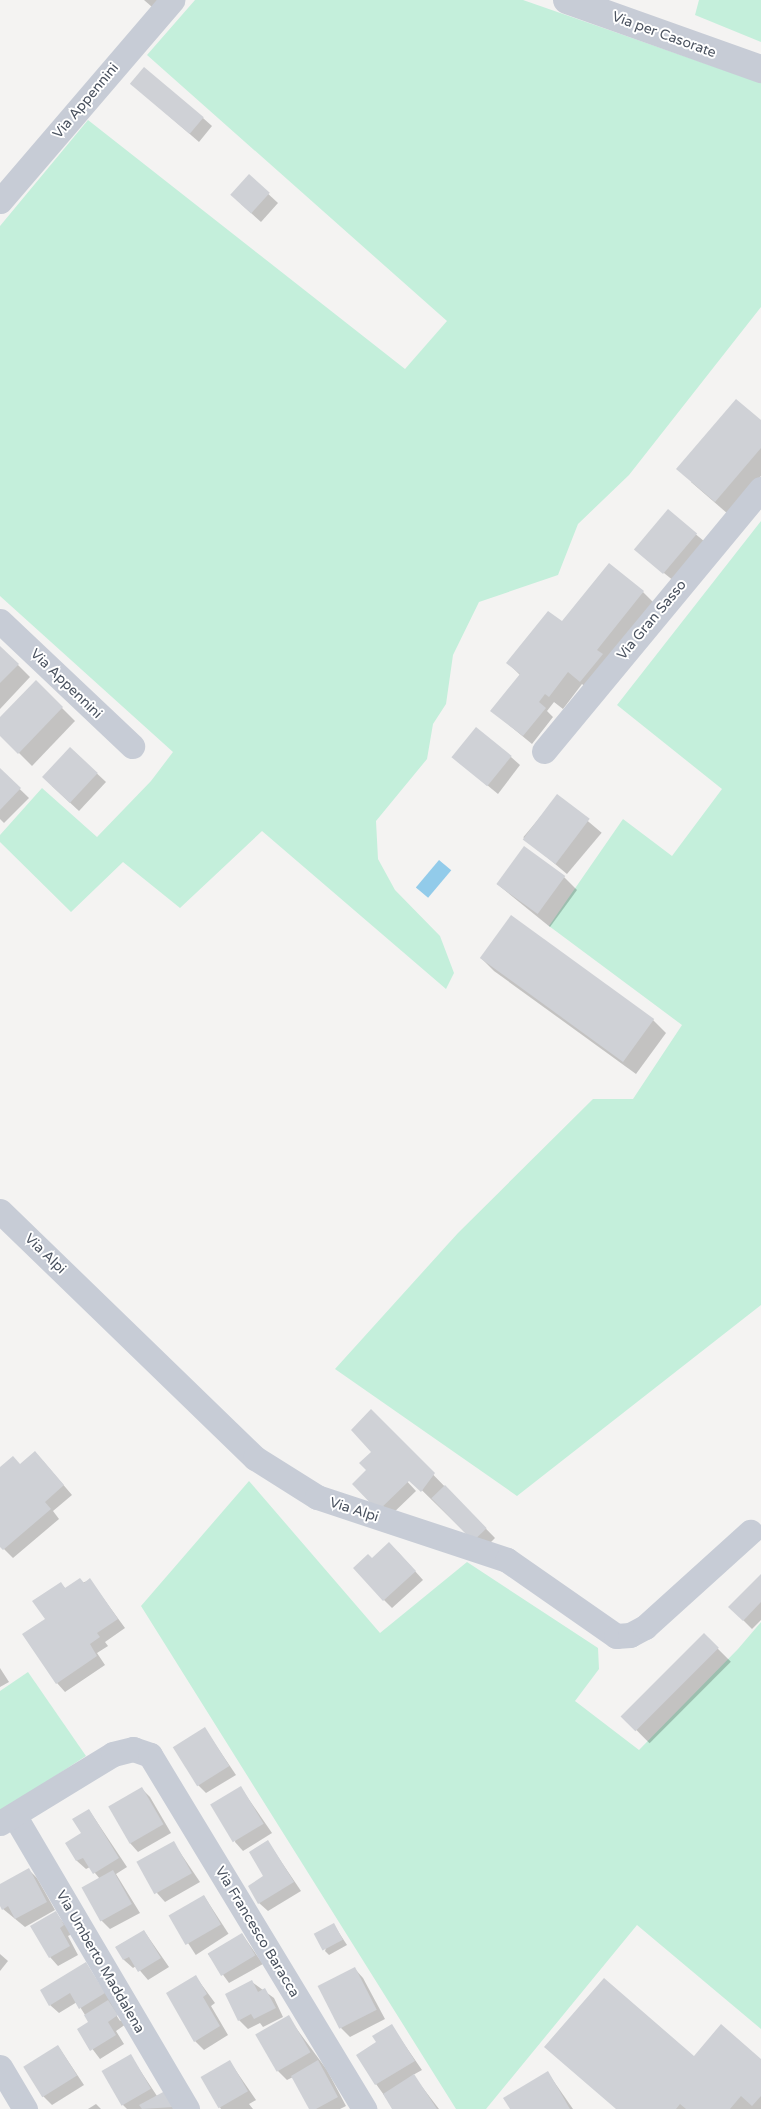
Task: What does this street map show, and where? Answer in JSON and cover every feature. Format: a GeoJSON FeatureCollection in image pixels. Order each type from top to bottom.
{"type":"FeatureCollection","features":[{"type":"Feature","properties":{"kind":"street","name":"Via Appennini"},"geometry":{"type":"LineString","coordinates":[[0,201],[172,0]]}},
{"type":"Feature","properties":{"kind":"street","name":"Via per Casorate"},"geometry":{"type":"LineString","coordinates":[[567,0],[761,69]]}},
{"type":"Feature","properties":{"kind":"street","name":"Via Gran Sasso"},"geometry":{"type":"LineString","coordinates":[[544,751],[761,489]]}},
{"type":"Feature","properties":{"kind":"street","name":"Via Appennini"},"geometry":{"type":"LineString","coordinates":[[0,621],[132,746]]}},
{"type":"Feature","properties":{"kind":"street","name":"Via Alpi"},"geometry":{"type":"LineString","coordinates":[[0,1211],[255,1458],[317,1497],[507,1560],[616,1636],[630,1635],[645,1627],[750,1532]]}},
{"type":"Feature","properties":{"kind":"street","name":"Via Francesco Baracca"},"geometry":{"type":"LineString","coordinates":[[7,1819],[113,1754],[133,1749],[150,1755],[364,2109]]}},
{"type":"Feature","properties":{"kind":"street","name":"Via Umberto Maddalena"},"geometry":{"type":"LineString","coordinates":[[7,1819],[187,2109]]}},
{"type":"Feature","properties":{"kind":"street"},"geometry":{"type":"LineString","coordinates":[[0,2067],[25,2109]]}},
{"type":"Feature","properties":{"kind":"green space"},"geometry":{"type":"Polygon","coordinates":[[[195,0],[523,0],[761,83],[761,307],[629,475],[578,524],[558,575],[479,602],[453,655],[446,704],[433,724],[427,759],[376,821],[378,859],[395,890],[440,936],[454,973],[446,989],[262,831],[180,908],[123,862],[71,912],[0,842],[0,835],[42,788],[97,837],[151,781],[173,752],[0,596],[0,226],[88,120],[405,369],[447,321],[147,55],[195,0]]]}},
{"type":"Feature","properties":{"kind":"green space"},"geometry":{"type":"Polygon","coordinates":[[[699,0],[761,0],[761,42],[695,15],[699,0]]]}},
{"type":"Feature","properties":{"kind":"green space"},"geometry":{"type":"Polygon","coordinates":[[[761,521],[761,1305],[517,1496],[335,1369],[458,1233],[593,1099],[633,1099],[682,1025],[549,926],[623,819],[672,856],[722,789],[617,705],[761,521]]]}},
{"type":"Feature","properties":{"kind":"green space"},"geometry":{"type":"Polygon","coordinates":[[[249,1481],[380,1633],[467,1562],[598,1648],[599,1669],[575,1701],[639,1750],[738,1649],[761,1622],[761,2029],[637,1925],[486,2109],[456,2109],[141,1606],[249,1481]]]}},
{"type":"Feature","properties":{"kind":"green space"},"geometry":{"type":"Polygon","coordinates":[[[28,1672],[86,1756],[0,1812],[0,1691],[28,1672]]]}},
{"type":"Feature","properties":{"kind":"water"},"geometry":{"type":"Polygon","coordinates":[[[439,860],[451,870],[428,898],[416,888],[439,860]]]}},
{"type":"Feature","properties":{"kind":"building"},"geometry":{"type":"Polygon","coordinates":[[[144,67],[204,117],[190,134],[130,84],[144,67]]]}},
{"type":"Feature","properties":{"kind":"building"},"geometry":{"type":"Polygon","coordinates":[[[249,174],[270,193],[251,214],[230,195],[249,174]]]}},
{"type":"Feature","properties":{"kind":"building"},"geometry":{"type":"Polygon","coordinates":[[[736,399],[761,420],[761,448],[715,502],[676,469],[736,399]]]}},
{"type":"Feature","properties":{"kind":"building"},"geometry":{"type":"Polygon","coordinates":[[[668,509],[697,533],[663,574],[634,550],[668,509]]]}},
{"type":"Feature","properties":{"kind":"building"},"geometry":{"type":"Polygon","coordinates":[[[609,563],[644,591],[597,650],[603,654],[580,682],[568,672],[549,697],[545,694],[539,702],[546,708],[523,736],[490,711],[520,674],[506,663],[548,611],[562,621],[609,563]]]}},
{"type":"Feature","properties":{"kind":"building"},"geometry":{"type":"Polygon","coordinates":[[[0,646],[19,664],[0,683],[0,646]]]}},
{"type":"Feature","properties":{"kind":"building"},"geometry":{"type":"Polygon","coordinates":[[[36,680],[63,707],[18,754],[0,736],[0,717],[36,680]]]}},
{"type":"Feature","properties":{"kind":"building"},"geometry":{"type":"Polygon","coordinates":[[[476,727],[512,756],[487,786],[451,757],[476,727]]]}},
{"type":"Feature","properties":{"kind":"building"},"geometry":{"type":"Polygon","coordinates":[[[70,747],[98,773],[70,803],[42,777],[70,747]]]}},
{"type":"Feature","properties":{"kind":"building"},"geometry":{"type":"Polygon","coordinates":[[[0,768],[21,788],[0,810],[0,768]]]}},
{"type":"Feature","properties":{"kind":"building"},"geometry":{"type":"Polygon","coordinates":[[[557,794],[590,819],[555,864],[523,840],[557,794]]]}},
{"type":"Feature","properties":{"kind":"building"},"geometry":{"type":"Polygon","coordinates":[[[524,846],[565,876],[538,914],[496,884],[524,846]]]}},
{"type":"Feature","properties":{"kind":"building"},"geometry":{"type":"Polygon","coordinates":[[[511,915],[654,1019],[623,1062],[480,958],[511,915]]]}},
{"type":"Feature","properties":{"kind":"building"},"geometry":{"type":"Polygon","coordinates":[[[371,1409],[435,1473],[421,1492],[409,1481],[378,1511],[352,1484],[366,1470],[359,1463],[371,1452],[351,1430],[371,1409]]]}},
{"type":"Feature","properties":{"kind":"building"},"geometry":{"type":"Polygon","coordinates":[[[35,1451],[64,1485],[45,1502],[51,1509],[3,1550],[0,1547],[0,1467],[13,1456],[20,1464],[35,1451]]]}},
{"type":"Feature","properties":{"kind":"building"},"geometry":{"type":"Polygon","coordinates":[[[445,1485],[487,1528],[473,1541],[431,1498],[445,1485]]]}},
{"type":"Feature","properties":{"kind":"building"},"geometry":{"type":"Polygon","coordinates":[[[389,1542],[416,1571],[383,1601],[353,1568],[368,1554],[372,1558],[389,1542]]]}},
{"type":"Feature","properties":{"kind":"building"},"geometry":{"type":"Polygon","coordinates":[[[761,1574],[761,1602],[743,1621],[728,1607],[761,1574]]]}},
{"type":"Feature","properties":{"kind":"building"},"geometry":{"type":"Polygon","coordinates":[[[80,1578],[84,1583],[90,1578],[118,1619],[97,1633],[100,1637],[90,1644],[97,1656],[56,1684],[22,1634],[45,1619],[32,1601],[61,1582],[65,1588],[80,1578]]]}},
{"type":"Feature","properties":{"kind":"building"},"geometry":{"type":"Polygon","coordinates":[[[704,1633],[719,1648],[635,1731],[621,1716],[704,1633]]]}},
{"type":"Feature","properties":{"kind":"building"},"geometry":{"type":"Polygon","coordinates":[[[205,1727],[229,1766],[197,1786],[173,1747],[205,1727]]]}},
{"type":"Feature","properties":{"kind":"building"},"geometry":{"type":"Polygon","coordinates":[[[241,1786],[264,1824],[233,1842],[210,1805],[241,1786]]]}},
{"type":"Feature","properties":{"kind":"building"},"geometry":{"type":"Polygon","coordinates":[[[142,1787],[164,1824],[130,1844],[108,1806],[142,1787]]]}},
{"type":"Feature","properties":{"kind":"building"},"geometry":{"type":"Polygon","coordinates":[[[89,1809],[119,1858],[93,1874],[83,1858],[76,1861],[65,1843],[81,1833],[72,1819],[89,1809]]]}},
{"type":"Feature","properties":{"kind":"building"},"geometry":{"type":"Polygon","coordinates":[[[268,1840],[294,1882],[258,1904],[248,1886],[263,1876],[249,1852],[268,1840]]]}},
{"type":"Feature","properties":{"kind":"building"},"geometry":{"type":"Polygon","coordinates":[[[174,1841],[192,1873],[154,1894],[136,1862],[174,1841]]]}},
{"type":"Feature","properties":{"kind":"building"},"geometry":{"type":"Polygon","coordinates":[[[29,1868],[47,1902],[15,1919],[8,1906],[2,1910],[0,1906],[0,1884],[29,1868]]]}},
{"type":"Feature","properties":{"kind":"building"},"geometry":{"type":"Polygon","coordinates":[[[113,1870],[132,1904],[100,1922],[82,1887],[113,1870]]]}},
{"type":"Feature","properties":{"kind":"building"},"geometry":{"type":"Polygon","coordinates":[[[204,1895],[221,1924],[185,1945],[168,1916],[204,1895]]]}},
{"type":"Feature","properties":{"kind":"building"},"geometry":{"type":"Polygon","coordinates":[[[56,1911],[64,1925],[60,1928],[70,1946],[49,1958],[30,1926],[56,1911]]]}},
{"type":"Feature","properties":{"kind":"building"},"geometry":{"type":"Polygon","coordinates":[[[334,1923],[343,1940],[323,1951],[314,1934],[334,1923]]]}},
{"type":"Feature","properties":{"kind":"building"},"geometry":{"type":"Polygon","coordinates":[[[144,1930],[161,1958],[138,1972],[129,1957],[123,1960],[115,1947],[144,1930]]]}},
{"type":"Feature","properties":{"kind":"building"},"geometry":{"type":"Polygon","coordinates":[[[242,1933],[255,1955],[221,1976],[208,1954],[242,1933]]]}},
{"type":"Feature","properties":{"kind":"building"},"geometry":{"type":"Polygon","coordinates":[[[86,1962],[105,1993],[79,2009],[70,1993],[49,2006],[40,1990],[86,1962]]]}},
{"type":"Feature","properties":{"kind":"building"},"geometry":{"type":"Polygon","coordinates":[[[355,1967],[377,2010],[339,2029],[318,1986],[355,1967]]]}},
{"type":"Feature","properties":{"kind":"building"},"geometry":{"type":"Polygon","coordinates":[[[196,1975],[207,1994],[203,1997],[220,2026],[194,2042],[166,1993],[196,1975]]]}},
{"type":"Feature","properties":{"kind":"building"},"geometry":{"type":"Polygon","coordinates":[[[604,1978],[694,2056],[721,2024],[761,2059],[761,2096],[752,2106],[741,2096],[730,2109],[686,2109],[680,2104],[676,2109],[616,2109],[544,2047],[604,1978]]]}},
{"type":"Feature","properties":{"kind":"building"},"geometry":{"type":"Polygon","coordinates":[[[252,1980],[258,1992],[265,1988],[276,2008],[254,2019],[251,2014],[238,2021],[225,1994],[252,1980]]]}},
{"type":"Feature","properties":{"kind":"building"},"geometry":{"type":"Polygon","coordinates":[[[108,2000],[118,2015],[108,2022],[116,2035],[90,2051],[77,2029],[88,2022],[84,2015],[108,2000]]]}},
{"type":"Feature","properties":{"kind":"building"},"geometry":{"type":"Polygon","coordinates":[[[289,2015],[310,2052],[277,2072],[255,2034],[289,2015]]]}},
{"type":"Feature","properties":{"kind":"building"},"geometry":{"type":"Polygon","coordinates":[[[392,2024],[415,2061],[375,2085],[356,2055],[376,2042],[372,2036],[392,2024]]]}},
{"type":"Feature","properties":{"kind":"building"},"geometry":{"type":"Polygon","coordinates":[[[58,2045],[77,2076],[42,2097],[23,2067],[58,2045]]]}},
{"type":"Feature","properties":{"kind":"building"},"geometry":{"type":"Polygon","coordinates":[[[131,2054],[151,2089],[122,2106],[102,2071],[131,2054]]]}},
{"type":"Feature","properties":{"kind":"building"},"geometry":{"type":"Polygon","coordinates":[[[230,2060],[248,2091],[219,2108],[201,2077],[230,2060]]]}},
{"type":"Feature","properties":{"kind":"building"},"geometry":{"type":"Polygon","coordinates":[[[318,2060],[338,2097],[316,2109],[309,2109],[291,2076],[318,2060]]]}},
{"type":"Feature","properties":{"kind":"building"},"geometry":{"type":"Polygon","coordinates":[[[548,2071],[570,2109],[510,2109],[503,2098],[548,2071]]]}},
{"type":"Feature","properties":{"kind":"building"},"geometry":{"type":"Polygon","coordinates":[[[414,2074],[437,2109],[392,2109],[383,2094],[414,2074]]]}},
{"type":"Feature","properties":{"kind":"building"},"geometry":{"type":"Polygon","coordinates":[[[165,2091],[174,2107],[142,2109],[139,2105],[165,2091]]]}}]}
